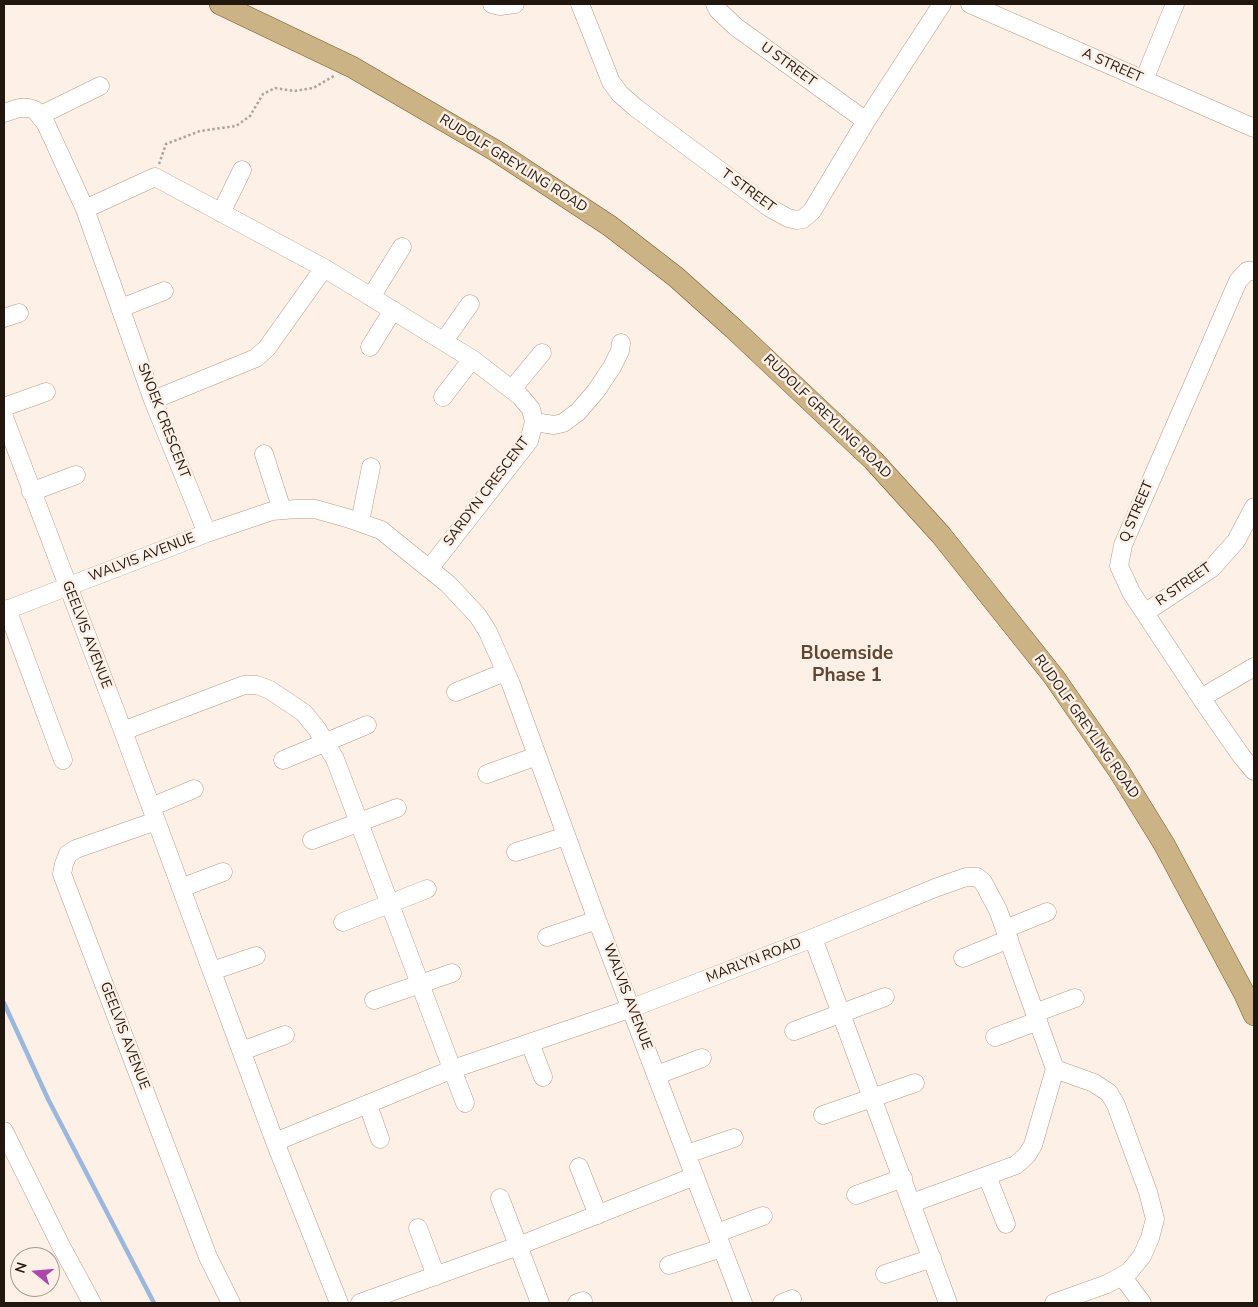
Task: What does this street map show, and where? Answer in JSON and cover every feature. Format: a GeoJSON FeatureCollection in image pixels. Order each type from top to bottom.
{"type":"FeatureCollection","features":[{"type":"Feature","properties":{"kind":"main road","name":"RUDOLF GREYLING ROAD"},"geometry":{"type":"LineString","coordinates":[[220,4],[352,67],[496,151],[610,226],[676,277],[879,466],[941,535],[1054,677],[1119,771],[1164,844],[1254,1015]]}},
{"type":"Feature","properties":{"kind":"street"},"geometry":{"type":"LineString","coordinates":[[492,4],[500,6],[516,4]]}},
{"type":"Feature","properties":{"kind":"street","name":"T STREET"},"geometry":{"type":"LineString","coordinates":[[580,4],[611,82],[620,94],[762,202],[788,218],[804,219],[812,211],[866,121],[942,4]]}},
{"type":"Feature","properties":{"kind":"street","name":"U STREET"},"geometry":{"type":"LineString","coordinates":[[714,4],[736,27],[866,121]]}},
{"type":"Feature","properties":{"kind":"street","name":"A STREET"},"geometry":{"type":"LineString","coordinates":[[970,4],[1254,128]]}},
{"type":"Feature","properties":{"kind":"street"},"geometry":{"type":"LineString","coordinates":[[1144,80],[1175,4]]}},
{"type":"Feature","properties":{"kind":"street"},"geometry":{"type":"LineString","coordinates":[[4,113],[19,108],[28,108],[35,110],[41,115],[100,86]]}},
{"type":"Feature","properties":{"kind":"street","name":"SNOEK CRESCENT"},"geometry":{"type":"LineString","coordinates":[[41,115],[85,209],[153,400],[207,533]]}},
{"type":"Feature","properties":{"kind":"street"},"geometry":{"type":"LineString","coordinates":[[221,213],[242,170]]}},
{"type":"Feature","properties":{"kind":"street"},"geometry":{"type":"LineString","coordinates":[[85,209],[155,177]]}},
{"type":"Feature","properties":{"kind":"street","name":"SARDYN CRESCENT"},"geometry":{"type":"LineString","coordinates":[[155,177],[324,268],[393,310],[472,359],[520,396],[531,409],[534,422],[529,441],[430,569]]}},
{"type":"Feature","properties":{"kind":"street"},"geometry":{"type":"LineString","coordinates":[[371,297],[402,247]]}},
{"type":"Feature","properties":{"kind":"street"},"geometry":{"type":"LineString","coordinates":[[153,400],[256,358],[267,348],[324,268]]}},
{"type":"Feature","properties":{"kind":"street","name":"Q STREET"},"geometry":{"type":"LineString","coordinates":[[1254,271],[1247,271],[1238,281],[1123,545],[1119,566],[1131,592],[1201,698],[1254,771]]}},
{"type":"Feature","properties":{"kind":"street"},"geometry":{"type":"LineString","coordinates":[[120,308],[164,291]]}},
{"type":"Feature","properties":{"kind":"street"},"geometry":{"type":"LineString","coordinates":[[444,342],[470,304]]}},
{"type":"Feature","properties":{"kind":"street"},"geometry":{"type":"LineString","coordinates":[[370,347],[393,310]]}},
{"type":"Feature","properties":{"kind":"street"},"geometry":{"type":"LineString","coordinates":[[534,422],[554,425],[563,423],[578,412],[596,391],[617,359],[621,343]]}},
{"type":"Feature","properties":{"kind":"street"},"geometry":{"type":"LineString","coordinates":[[512,390],[542,353]]}},
{"type":"Feature","properties":{"kind":"street"},"geometry":{"type":"LineString","coordinates":[[443,397],[472,359]]}},
{"type":"Feature","properties":{"kind":"street"},"geometry":{"type":"LineString","coordinates":[[4,407],[46,392]]}},
{"type":"Feature","properties":{"kind":"street","name":"GEELVIS AVENUE"},"geometry":{"type":"LineString","coordinates":[[4,417],[9,450],[31,492],[123,731],[275,1142],[339,1303]]}},
{"type":"Feature","properties":{"kind":"street"},"geometry":{"type":"LineString","coordinates":[[264,454],[282,510]]}},
{"type":"Feature","properties":{"kind":"street"},"geometry":{"type":"LineString","coordinates":[[360,522],[371,467]]}},
{"type":"Feature","properties":{"kind":"street"},"geometry":{"type":"LineString","coordinates":[[31,492],[76,475]]}},
{"type":"Feature","properties":{"kind":"street","name":"R STREET"},"geometry":{"type":"LineString","coordinates":[[1146,612],[1212,568],[1236,541],[1254,507]]}},
{"type":"Feature","properties":{"kind":"street","name":"WALVIS AVENUE"},"geometry":{"type":"LineString","coordinates":[[5,610],[207,533],[272,511],[315,509],[381,530],[430,569],[462,598],[478,616],[488,632],[506,672],[743,1303]]}},
{"type":"Feature","properties":{"kind":"street"},"geometry":{"type":"LineString","coordinates":[[5,610],[63,760]]}},
{"type":"Feature","properties":{"kind":"street"},"geometry":{"type":"LineString","coordinates":[[1201,698],[1254,667]]}},
{"type":"Feature","properties":{"kind":"street"},"geometry":{"type":"LineString","coordinates":[[456,692],[506,672]]}},
{"type":"Feature","properties":{"kind":"street"},"geometry":{"type":"LineString","coordinates":[[123,731],[244,685],[257,685],[270,690],[304,713],[317,729],[335,759],[465,1103]]}},
{"type":"Feature","properties":{"kind":"street"},"geometry":{"type":"LineString","coordinates":[[283,760],[324,741],[367,725]]}},
{"type":"Feature","properties":{"kind":"street"},"geometry":{"type":"LineString","coordinates":[[486,774],[537,756]]}},
{"type":"Feature","properties":{"kind":"street","name":"GEELVIS AVENUE"},"geometry":{"type":"LineString","coordinates":[[194,789],[154,814],[68,854],[62,874],[208,1257],[231,1303]]}},
{"type":"Feature","properties":{"kind":"street"},"geometry":{"type":"LineString","coordinates":[[312,840],[397,808]]}},
{"type":"Feature","properties":{"kind":"street"},"geometry":{"type":"LineString","coordinates":[[516,852],[566,836]]}},
{"type":"Feature","properties":{"kind":"street"},"geometry":{"type":"LineString","coordinates":[[181,888],[223,872]]}},
{"type":"Feature","properties":{"kind":"street","name":"MARLYN ROAD"},"geometry":{"type":"LineString","coordinates":[[275,1142],[453,1070],[632,1008],[966,877],[977,877],[984,882],[1007,934]]}},
{"type":"Feature","properties":{"kind":"street"},"geometry":{"type":"LineString","coordinates":[[343,922],[426,889]]}},
{"type":"Feature","properties":{"kind":"street"},"geometry":{"type":"LineString","coordinates":[[963,958],[1047,912]]}},
{"type":"Feature","properties":{"kind":"street"},"geometry":{"type":"LineString","coordinates":[[547,937],[598,920]]}},
{"type":"Feature","properties":{"kind":"street"},"geometry":{"type":"LineString","coordinates":[[912,1203],[1016,1165],[1027,1155],[1033,1145],[1055,1069],[1007,934]]}},
{"type":"Feature","properties":{"kind":"street"},"geometry":{"type":"LineString","coordinates":[[813,938],[948,1303]]}},
{"type":"Feature","properties":{"kind":"street"},"geometry":{"type":"LineString","coordinates":[[212,971],[256,956]]}},
{"type":"Feature","properties":{"kind":"street"},"geometry":{"type":"LineString","coordinates":[[374,1000],[452,973]]}},
{"type":"Feature","properties":{"kind":"street"},"geometry":{"type":"LineString","coordinates":[[794,1031],[885,997]]}},
{"type":"Feature","properties":{"kind":"street"},"geometry":{"type":"LineString","coordinates":[[995,1037],[1075,998]]}},
{"type":"Feature","properties":{"kind":"street"},"geometry":{"type":"LineString","coordinates":[[242,1051],[285,1035]]}},
{"type":"Feature","properties":{"kind":"street"},"geometry":{"type":"LineString","coordinates":[[530,1043],[543,1077]]}},
{"type":"Feature","properties":{"kind":"street"},"geometry":{"type":"LineString","coordinates":[[657,1075],[702,1058]]}},
{"type":"Feature","properties":{"kind":"street"},"geometry":{"type":"LineString","coordinates":[[1054,1303],[1107,1284],[1129,1272],[1142,1256],[1150,1238],[1155,1218],[1148,1192],[1116,1105],[1109,1093],[1094,1083],[1055,1069]]}},
{"type":"Feature","properties":{"kind":"street"},"geometry":{"type":"LineString","coordinates":[[823,1115],[915,1083]]}},
{"type":"Feature","properties":{"kind":"street"},"geometry":{"type":"LineString","coordinates":[[368,1105],[380,1139]]}},
{"type":"Feature","properties":{"kind":"street"},"geometry":{"type":"LineString","coordinates":[[4,1131],[61,1246],[92,1303]]}},
{"type":"Feature","properties":{"kind":"street"},"geometry":{"type":"LineString","coordinates":[[687,1154],[734,1138]]}},
{"type":"Feature","properties":{"kind":"street"},"geometry":{"type":"LineString","coordinates":[[579,1167],[598,1215]]}},
{"type":"Feature","properties":{"kind":"street"},"geometry":{"type":"LineString","coordinates":[[360,1303],[518,1246],[696,1176]]}},
{"type":"Feature","properties":{"kind":"street"},"geometry":{"type":"LineString","coordinates":[[987,1176],[1006,1224]]}},
{"type":"Feature","properties":{"kind":"street"},"geometry":{"type":"LineString","coordinates":[[856,1194],[903,1178]]}},
{"type":"Feature","properties":{"kind":"street"},"geometry":{"type":"LineString","coordinates":[[500,1198],[540,1303]]}},
{"type":"Feature","properties":{"kind":"street"},"geometry":{"type":"LineString","coordinates":[[669,1265],[763,1216]]}},
{"type":"Feature","properties":{"kind":"street"},"geometry":{"type":"LineString","coordinates":[[418,1228],[436,1276]]}},
{"type":"Feature","properties":{"kind":"street"},"geometry":{"type":"LineString","coordinates":[[885,1274],[932,1258]]}},
{"type":"Feature","properties":{"kind":"street"},"geometry":{"type":"LineString","coordinates":[[1122,1276],[1142,1303]]}},
{"type":"Feature","properties":{"kind":"path"},"geometry":{"type":"LineString","coordinates":[[155,177],[166,144],[200,131],[236,126],[250,116],[263,94],[274,88],[294,91],[312,88],[352,67]]}},
{"type":"Feature","properties":{"kind":"waterway"},"geometry":{"type":"LineString","coordinates":[[4,1003],[48,1099],[154,1303]]}},
{"type":"Feature","properties":{"kind":"district","name":"Bloemside Phase 1"},"geometry":{"type":"Point","coordinates":[847,665]}}]}
